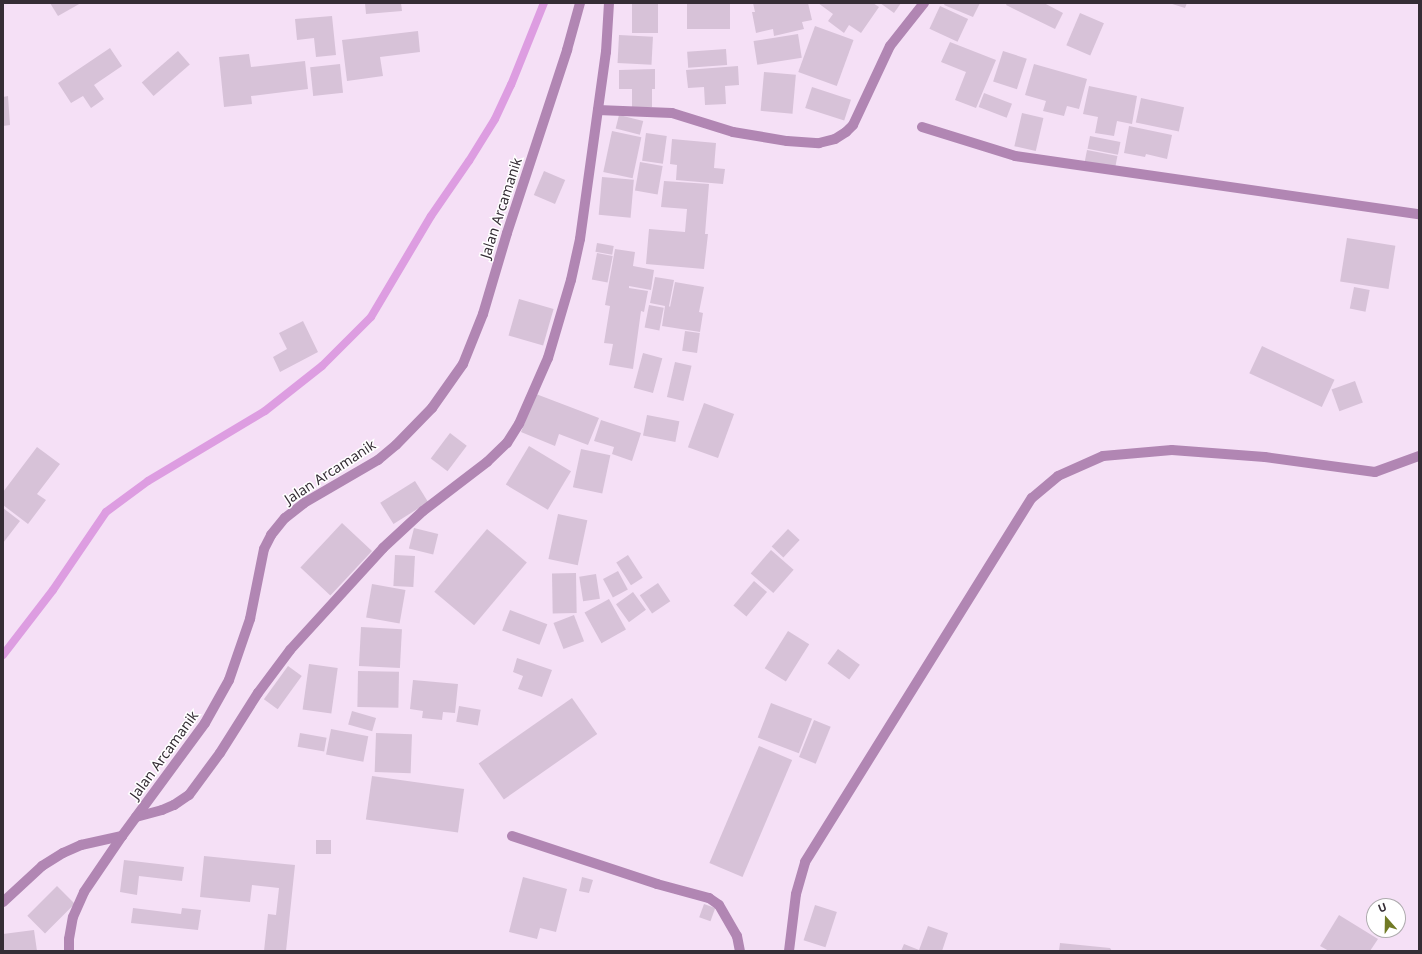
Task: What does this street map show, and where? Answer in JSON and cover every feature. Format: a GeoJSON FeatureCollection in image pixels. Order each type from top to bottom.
{"type":"FeatureCollection","features":[{"type":"Feature","properties":{"kind":"street","name":"Jalan Arcamanik"},"geometry":{"type":"LineString","coordinates":[[69,951],[69,939],[73,917],[84,892],[122,836],[205,723],[229,680],[250,619],[264,549],[271,535],[286,518],[304,503],[378,460],[396,445],[432,408],[463,364],[483,314],[507,233],[567,50],[580,3]]}},
{"type":"Feature","properties":{"kind":"street"},"geometry":{"type":"LineString","coordinates":[[136,817],[162,810],[174,805],[189,795],[220,753],[258,693],[290,650],[383,548],[423,511],[487,462],[508,442],[527,406],[548,358],[571,280],[580,239],[606,52],[609,3]]}},
{"type":"Feature","properties":{"kind":"street"},"geometry":{"type":"LineString","coordinates":[[598,110],[672,113],[733,132],[787,141],[820,143],[835,138],[846,132],[853,125],[882,67],[890,46],[924,3]]}},
{"type":"Feature","properties":{"kind":"street"},"geometry":{"type":"LineString","coordinates":[[922,127],[1015,156],[1419,214]]}},
{"type":"Feature","properties":{"kind":"street"},"geometry":{"type":"LineString","coordinates":[[789,951],[796,894],[806,862],[1032,498],[1058,476],[1103,456],[1172,450],[1265,457],[1375,472],[1419,456]]}},
{"type":"Feature","properties":{"kind":"street"},"geometry":{"type":"LineString","coordinates":[[3,902],[42,866],[63,853],[81,845],[122,836]]}},
{"type":"Feature","properties":{"kind":"street"},"geometry":{"type":"LineString","coordinates":[[512,836],[657,884],[709,898],[719,905],[737,936],[740,951]]}},
{"type":"Feature","properties":{"kind":"building"},"geometry":{"type":"Polygon","coordinates":[[[50,3],[81,3],[58,16],[50,3]]]}},
{"type":"Feature","properties":{"kind":"building"},"geometry":{"type":"Polygon","coordinates":[[[365,3],[401,3],[402,11],[366,14],[365,3]]]}},
{"type":"Feature","properties":{"kind":"building"},"geometry":{"type":"Polygon","coordinates":[[[632,3],[658,3],[658,33],[632,33],[632,3]]]}},
{"type":"Feature","properties":{"kind":"building"},"geometry":{"type":"Polygon","coordinates":[[[687,3],[730,3],[730,29],[687,29],[687,3]]]}},
{"type":"Feature","properties":{"kind":"building"},"geometry":{"type":"Polygon","coordinates":[[[753,3],[808,3],[812,20],[802,22],[804,29],[774,36],[773,29],[756,33],[752,12],[755,12],[753,3]]]}},
{"type":"Feature","properties":{"kind":"building"},"geometry":{"type":"Polygon","coordinates":[[[818,3],[873,3],[879,7],[861,33],[849,25],[844,33],[828,21],[833,14],[818,3]]]}},
{"type":"Feature","properties":{"kind":"building"},"geometry":{"type":"Polygon","coordinates":[[[880,3],[901,3],[894,13],[880,3]]]}},
{"type":"Feature","properties":{"kind":"building"},"geometry":{"type":"Polygon","coordinates":[[[945,3],[980,3],[973,17],[944,5],[945,3]]]}},
{"type":"Feature","properties":{"kind":"building"},"geometry":{"type":"Polygon","coordinates":[[[1007,3],[1044,3],[1063,13],[1055,29],[1006,5],[1007,3]]]}},
{"type":"Feature","properties":{"kind":"building"},"geometry":{"type":"Polygon","coordinates":[[[1169,3],[1187,3],[1185,8],[1169,3]]]}},
{"type":"Feature","properties":{"kind":"building"},"geometry":{"type":"Polygon","coordinates":[[[940,6],[968,19],[958,42],[929,29],[940,6]]]}},
{"type":"Feature","properties":{"kind":"building"},"geometry":{"type":"Polygon","coordinates":[[[1080,13],[1104,23],[1090,55],[1066,45],[1080,13]]]}},
{"type":"Feature","properties":{"kind":"building"},"geometry":{"type":"Polygon","coordinates":[[[332,16],[336,55],[316,57],[314,38],[297,40],[295,19],[332,16]]]}},
{"type":"Feature","properties":{"kind":"building"},"geometry":{"type":"Polygon","coordinates":[[[815,26],[854,40],[837,86],[798,72],[815,26]]]}},
{"type":"Feature","properties":{"kind":"building"},"geometry":{"type":"Polygon","coordinates":[[[418,31],[420,52],[380,57],[383,76],[347,81],[342,40],[418,31]]]}},
{"type":"Feature","properties":{"kind":"building"},"geometry":{"type":"Polygon","coordinates":[[[798,34],[802,58],[757,65],[754,41],[798,34]]]}},
{"type":"Feature","properties":{"kind":"building"},"geometry":{"type":"Polygon","coordinates":[[[619,35],[653,37],[651,65],[618,63],[619,35]]]}},
{"type":"Feature","properties":{"kind":"building"},"geometry":{"type":"Polygon","coordinates":[[[950,42],[996,60],[976,108],[955,100],[966,72],[941,62],[950,42]]]}},
{"type":"Feature","properties":{"kind":"building"},"geometry":{"type":"Polygon","coordinates":[[[110,48],[122,66],[94,85],[104,99],[91,108],[83,96],[71,103],[58,83],[110,48]]]}},
{"type":"Feature","properties":{"kind":"building"},"geometry":{"type":"Polygon","coordinates":[[[726,49],[727,65],[688,68],[687,52],[726,49]]]}},
{"type":"Feature","properties":{"kind":"building"},"geometry":{"type":"Polygon","coordinates":[[[178,51],[190,65],[154,96],[142,82],[178,51]]]}},
{"type":"Feature","properties":{"kind":"building"},"geometry":{"type":"Polygon","coordinates":[[[1003,51],[1027,59],[1017,89],[993,81],[1003,51]]]}},
{"type":"Feature","properties":{"kind":"building"},"geometry":{"type":"Polygon","coordinates":[[[249,54],[251,67],[305,61],[308,89],[251,96],[252,104],[224,107],[219,57],[249,54]]]}},
{"type":"Feature","properties":{"kind":"building"},"geometry":{"type":"Polygon","coordinates":[[[340,64],[343,93],[313,96],[310,67],[340,64]]]}},
{"type":"Feature","properties":{"kind":"building"},"geometry":{"type":"Polygon","coordinates":[[[1034,64],[1087,79],[1079,109],[1067,106],[1064,116],[1043,111],[1046,101],[1025,95],[1034,64]]]}},
{"type":"Feature","properties":{"kind":"building"},"geometry":{"type":"Polygon","coordinates":[[[738,66],[739,85],[725,86],[726,104],[705,105],[704,87],[688,88],[686,70],[738,66]]]}},
{"type":"Feature","properties":{"kind":"building"},"geometry":{"type":"Polygon","coordinates":[[[655,69],[655,89],[652,89],[652,107],[632,108],[632,89],[619,89],[619,70],[655,69]]]}},
{"type":"Feature","properties":{"kind":"building"},"geometry":{"type":"Polygon","coordinates":[[[764,72],[796,75],[792,114],[761,111],[764,72]]]}},
{"type":"Feature","properties":{"kind":"building"},"geometry":{"type":"Polygon","coordinates":[[[1089,86],[1137,96],[1132,124],[1117,121],[1114,136],[1095,133],[1098,117],[1083,114],[1089,86]]]}},
{"type":"Feature","properties":{"kind":"building"},"geometry":{"type":"Polygon","coordinates":[[[812,87],[851,100],[844,121],[805,108],[812,87]]]}},
{"type":"Feature","properties":{"kind":"building"},"geometry":{"type":"Polygon","coordinates":[[[984,93],[1012,104],[1007,118],[979,107],[984,93]]]}},
{"type":"Feature","properties":{"kind":"building"},"geometry":{"type":"Polygon","coordinates":[[[8,96],[10,125],[3,126],[3,97],[8,96]]]}},
{"type":"Feature","properties":{"kind":"building"},"geometry":{"type":"Polygon","coordinates":[[[1141,98],[1184,107],[1179,132],[1136,122],[1141,98]]]}},
{"type":"Feature","properties":{"kind":"building"},"geometry":{"type":"Polygon","coordinates":[[[1022,113],[1043,118],[1036,151],[1014,146],[1022,113]]]}},
{"type":"Feature","properties":{"kind":"building"},"geometry":{"type":"Polygon","coordinates":[[[619,115],[643,121],[640,135],[616,129],[619,115]]]}},
{"type":"Feature","properties":{"kind":"building"},"geometry":{"type":"Polygon","coordinates":[[[1129,126],[1172,135],[1167,159],[1146,154],[1145,157],[1124,153],[1129,126]]]}},
{"type":"Feature","properties":{"kind":"building"},"geometry":{"type":"Polygon","coordinates":[[[612,131],[641,137],[633,178],[603,172],[612,131]]]}},
{"type":"Feature","properties":{"kind":"building"},"geometry":{"type":"Polygon","coordinates":[[[646,133],[667,136],[663,164],[642,161],[646,133]]]}},
{"type":"Feature","properties":{"kind":"building"},"geometry":{"type":"Polygon","coordinates":[[[1090,136],[1120,142],[1118,155],[1088,149],[1090,136]]]}},
{"type":"Feature","properties":{"kind":"building"},"geometry":{"type":"Polygon","coordinates":[[[672,139],[716,143],[714,168],[725,169],[723,184],[676,180],[677,165],[670,164],[672,139]]]}},
{"type":"Feature","properties":{"kind":"building"},"geometry":{"type":"Polygon","coordinates":[[[1087,150],[1117,156],[1115,168],[1085,162],[1087,150]]]}},
{"type":"Feature","properties":{"kind":"building"},"geometry":{"type":"Polygon","coordinates":[[[640,162],[663,166],[658,195],[635,191],[640,162]]]}},
{"type":"Feature","properties":{"kind":"building"},"geometry":{"type":"Polygon","coordinates":[[[544,171],[565,180],[555,204],[534,195],[544,171]]]}},
{"type":"Feature","properties":{"kind":"building"},"geometry":{"type":"Polygon","coordinates":[[[602,177],[634,180],[631,218],[599,215],[602,177]]]}},
{"type":"Feature","properties":{"kind":"building"},"geometry":{"type":"Polygon","coordinates":[[[664,181],[709,184],[705,234],[708,234],[704,269],[646,264],[649,229],[685,232],[687,209],[661,207],[664,181]]]}},
{"type":"Feature","properties":{"kind":"building"},"geometry":{"type":"Polygon","coordinates":[[[1347,238],[1395,246],[1389,289],[1340,281],[1347,238]]]}},
{"type":"Feature","properties":{"kind":"building"},"geometry":{"type":"Polygon","coordinates":[[[597,243],[614,246],[612,255],[595,252],[597,243]]]}},
{"type":"Feature","properties":{"kind":"building"},"geometry":{"type":"Polygon","coordinates":[[[615,249],[635,252],[633,266],[654,270],[651,290],[629,286],[629,288],[648,291],[644,312],[641,311],[633,369],[609,365],[613,344],[604,343],[610,306],[605,305],[615,249]]]}},
{"type":"Feature","properties":{"kind":"building"},"geometry":{"type":"Polygon","coordinates":[[[597,253],[613,256],[608,283],[592,280],[597,253]]]}},
{"type":"Feature","properties":{"kind":"building"},"geometry":{"type":"Polygon","coordinates":[[[655,277],[674,280],[670,307],[675,282],[704,287],[699,312],[703,313],[700,332],[662,326],[665,306],[650,303],[655,277]]]}},
{"type":"Feature","properties":{"kind":"building"},"geometry":{"type":"Polygon","coordinates":[[[1354,287],[1370,290],[1366,312],[1350,309],[1354,287]]]}},
{"type":"Feature","properties":{"kind":"building"},"geometry":{"type":"Polygon","coordinates":[[[519,299],[554,309],[543,345],[509,336],[519,299]]]}},
{"type":"Feature","properties":{"kind":"building"},"geometry":{"type":"Polygon","coordinates":[[[649,305],[664,308],[659,330],[645,328],[649,305]]]}},
{"type":"Feature","properties":{"kind":"building"},"geometry":{"type":"Polygon","coordinates":[[[303,321],[318,352],[280,372],[273,357],[287,349],[279,333],[303,321]]]}},
{"type":"Feature","properties":{"kind":"building"},"geometry":{"type":"Polygon","coordinates":[[[685,331],[700,333],[697,353],[682,351],[685,331]]]}},
{"type":"Feature","properties":{"kind":"building"},"geometry":{"type":"Polygon","coordinates":[[[1262,346],[1335,380],[1322,407],[1249,373],[1262,346]]]}},
{"type":"Feature","properties":{"kind":"building"},"geometry":{"type":"Polygon","coordinates":[[[643,353],[662,358],[653,393],[634,388],[643,353]]]}},
{"type":"Feature","properties":{"kind":"building"},"geometry":{"type":"Polygon","coordinates":[[[675,362],[692,366],[683,401],[667,397],[675,362]]]}},
{"type":"Feature","properties":{"kind":"building"},"geometry":{"type":"Polygon","coordinates":[[[1355,381],[1363,403],[1339,411],[1332,390],[1355,381]]]}},
{"type":"Feature","properties":{"kind":"building"},"geometry":{"type":"Polygon","coordinates":[[[536,394],[599,418],[588,445],[559,434],[555,446],[521,432],[536,394]]]}},
{"type":"Feature","properties":{"kind":"building"},"geometry":{"type":"Polygon","coordinates":[[[704,403],[734,414],[718,458],[688,447],[704,403]]]}},
{"type":"Feature","properties":{"kind":"building"},"geometry":{"type":"Polygon","coordinates":[[[647,415],[679,421],[675,442],[643,436],[647,415]]]}},
{"type":"Feature","properties":{"kind":"building"},"geometry":{"type":"Polygon","coordinates":[[[601,420],[641,433],[632,461],[612,454],[614,447],[594,441],[601,420]]]}},
{"type":"Feature","properties":{"kind":"building"},"geometry":{"type":"Polygon","coordinates":[[[450,433],[467,446],[448,471],[431,459],[450,433]]]}},
{"type":"Feature","properties":{"kind":"building"},"geometry":{"type":"Polygon","coordinates":[[[529,446],[571,471],[548,510],[506,485],[529,446]]]}},
{"type":"Feature","properties":{"kind":"building"},"geometry":{"type":"Polygon","coordinates":[[[37,447],[60,464],[37,494],[46,500],[28,524],[3,505],[3,492],[37,447]]]}},
{"type":"Feature","properties":{"kind":"building"},"geometry":{"type":"Polygon","coordinates":[[[581,449],[610,455],[602,493],[573,487],[581,449]]]}},
{"type":"Feature","properties":{"kind":"building"},"geometry":{"type":"Polygon","coordinates":[[[415,481],[428,502],[393,524],[380,503],[415,481]]]}},
{"type":"Feature","properties":{"kind":"building"},"geometry":{"type":"Polygon","coordinates":[[[3,508],[20,521],[3,543],[3,508]]]}},
{"type":"Feature","properties":{"kind":"building"},"geometry":{"type":"Polygon","coordinates":[[[558,514],[587,520],[578,565],[548,559],[558,514]]]}},
{"type":"Feature","properties":{"kind":"building"},"geometry":{"type":"Polygon","coordinates":[[[342,523],[372,551],[330,596],[300,568],[342,523]]]}},
{"type":"Feature","properties":{"kind":"building"},"geometry":{"type":"Polygon","coordinates":[[[414,528],[438,534],[433,554],[409,548],[414,528]]]}},
{"type":"Feature","properties":{"kind":"building"},"geometry":{"type":"Polygon","coordinates":[[[487,529],[527,562],[474,625],[434,592],[487,529]]]}},
{"type":"Feature","properties":{"kind":"building"},"geometry":{"type":"Polygon","coordinates":[[[788,529],[800,540],[783,557],[772,547],[788,529]]]}},
{"type":"Feature","properties":{"kind":"building"},"geometry":{"type":"Polygon","coordinates":[[[771,550],[794,570],[773,593],[751,573],[771,550]]]}},
{"type":"Feature","properties":{"kind":"building"},"geometry":{"type":"Polygon","coordinates":[[[395,555],[415,556],[413,587],[393,586],[395,555]]]}},
{"type":"Feature","properties":{"kind":"building"},"geometry":{"type":"Polygon","coordinates":[[[628,555],[643,578],[631,585],[616,563],[628,555]]]}},
{"type":"Feature","properties":{"kind":"building"},"geometry":{"type":"Polygon","coordinates":[[[618,571],[628,590],[613,598],[603,579],[618,571]]]}},
{"type":"Feature","properties":{"kind":"building"},"geometry":{"type":"Polygon","coordinates":[[[552,573],[576,573],[577,613],[553,613],[552,573]]]}},
{"type":"Feature","properties":{"kind":"building"},"geometry":{"type":"Polygon","coordinates":[[[596,574],[600,599],[583,601],[579,577],[596,574]]]}},
{"type":"Feature","properties":{"kind":"building"},"geometry":{"type":"Polygon","coordinates":[[[754,581],[767,592],[746,616],[733,606],[754,581]]]}},
{"type":"Feature","properties":{"kind":"building"},"geometry":{"type":"Polygon","coordinates":[[[658,583],[670,601],[652,614],[640,595],[658,583]]]}},
{"type":"Feature","properties":{"kind":"building"},"geometry":{"type":"Polygon","coordinates":[[[372,584],[405,590],[400,623],[366,617],[372,584]]]}},
{"type":"Feature","properties":{"kind":"building"},"geometry":{"type":"Polygon","coordinates":[[[633,592],[646,610],[629,622],[616,604],[633,592]]]}},
{"type":"Feature","properties":{"kind":"building"},"geometry":{"type":"Polygon","coordinates":[[[609,599],[626,630],[601,643],[585,613],[609,599]]]}},
{"type":"Feature","properties":{"kind":"building"},"geometry":{"type":"Polygon","coordinates":[[[510,610],[547,624],[539,645],[502,631],[510,610]]]}},
{"type":"Feature","properties":{"kind":"building"},"geometry":{"type":"Polygon","coordinates":[[[574,615],[584,641],[563,649],[553,623],[574,615]]]}},
{"type":"Feature","properties":{"kind":"building"},"geometry":{"type":"Polygon","coordinates":[[[361,627],[402,629],[400,668],[359,666],[361,627]]]}},
{"type":"Feature","properties":{"kind":"building"},"geometry":{"type":"Polygon","coordinates":[[[788,631],[809,644],[786,682],[765,668],[788,631]]]}},
{"type":"Feature","properties":{"kind":"building"},"geometry":{"type":"Polygon","coordinates":[[[838,649],[860,665],[849,679],[827,664],[838,649]]]}},
{"type":"Feature","properties":{"kind":"building"},"geometry":{"type":"Polygon","coordinates":[[[517,658],[552,670],[542,697],[518,689],[523,676],[513,672],[517,658]]]}},
{"type":"Feature","properties":{"kind":"building"},"geometry":{"type":"Polygon","coordinates":[[[309,664],[338,668],[331,714],[303,710],[309,664]]]}},
{"type":"Feature","properties":{"kind":"building"},"geometry":{"type":"Polygon","coordinates":[[[288,666],[302,676],[278,709],[264,699],[288,666]]]}},
{"type":"Feature","properties":{"kind":"building"},"geometry":{"type":"Polygon","coordinates":[[[358,671],[399,672],[398,708],[357,707],[358,671]]]}},
{"type":"Feature","properties":{"kind":"building"},"geometry":{"type":"Polygon","coordinates":[[[413,680],[458,684],[455,713],[443,712],[442,720],[422,718],[423,711],[410,709],[413,680]]]}},
{"type":"Feature","properties":{"kind":"building"},"geometry":{"type":"Polygon","coordinates":[[[572,698],[597,734],[504,799],[479,763],[572,698]]]}},
{"type":"Feature","properties":{"kind":"building"},"geometry":{"type":"Polygon","coordinates":[[[771,703],[812,719],[799,753],[758,738],[771,703]]]}},
{"type":"Feature","properties":{"kind":"building"},"geometry":{"type":"Polygon","coordinates":[[[459,706],[481,710],[478,726],[456,722],[459,706]]]}},
{"type":"Feature","properties":{"kind":"building"},"geometry":{"type":"Polygon","coordinates":[[[352,711],[376,718],[372,731],[348,724],[352,711]]]}},
{"type":"Feature","properties":{"kind":"building"},"geometry":{"type":"Polygon","coordinates":[[[814,720],[831,727],[816,764],[799,757],[814,720]]]}},
{"type":"Feature","properties":{"kind":"building"},"geometry":{"type":"Polygon","coordinates":[[[331,729],[368,736],[363,762],[326,755],[331,729]]]}},
{"type":"Feature","properties":{"kind":"building"},"geometry":{"type":"Polygon","coordinates":[[[300,733],[327,738],[324,751],[298,747],[300,733]]]}},
{"type":"Feature","properties":{"kind":"building"},"geometry":{"type":"Polygon","coordinates":[[[376,733],[412,734],[411,773],[375,772],[376,733]]]}},
{"type":"Feature","properties":{"kind":"building"},"geometry":{"type":"Polygon","coordinates":[[[759,746],[792,760],[743,877],[709,863],[759,746]]]}},
{"type":"Feature","properties":{"kind":"building"},"geometry":{"type":"Polygon","coordinates":[[[372,776],[464,789],[458,833],[366,820],[372,776]]]}},
{"type":"Feature","properties":{"kind":"building"},"geometry":{"type":"Polygon","coordinates":[[[316,840],[331,840],[331,854],[316,854],[316,840]]]}},
{"type":"Feature","properties":{"kind":"building"},"geometry":{"type":"Polygon","coordinates":[[[204,856],[295,865],[286,951],[264,951],[268,914],[276,915],[279,888],[252,885],[250,902],[200,897],[204,856]]]}},
{"type":"Feature","properties":{"kind":"building"},"geometry":{"type":"Polygon","coordinates":[[[124,860],[184,867],[182,881],[139,876],[137,895],[120,892],[124,860]]]}},
{"type":"Feature","properties":{"kind":"building"},"geometry":{"type":"Polygon","coordinates":[[[523,877],[567,889],[556,932],[540,928],[537,939],[509,932],[523,877]]]}},
{"type":"Feature","properties":{"kind":"building"},"geometry":{"type":"Polygon","coordinates":[[[582,877],[593,880],[589,893],[579,891],[582,877]]]}},
{"type":"Feature","properties":{"kind":"building"},"geometry":{"type":"Polygon","coordinates":[[[57,886],[75,904],[45,933],[27,916],[57,886]]]}},
{"type":"Feature","properties":{"kind":"building"},"geometry":{"type":"Polygon","coordinates":[[[704,904],[715,908],[710,921],[699,917],[704,904]]]}},
{"type":"Feature","properties":{"kind":"building"},"geometry":{"type":"Polygon","coordinates":[[[815,905],[837,912],[825,947],[804,940],[815,905]]]}},
{"type":"Feature","properties":{"kind":"building"},"geometry":{"type":"Polygon","coordinates":[[[133,908],[181,914],[182,908],[201,910],[198,930],[131,923],[133,908]]]}},
{"type":"Feature","properties":{"kind":"building"},"geometry":{"type":"Polygon","coordinates":[[[1339,915],[1366,932],[1366,938],[1378,939],[1370,951],[1329,951],[1320,946],[1339,915]]]}},
{"type":"Feature","properties":{"kind":"building"},"geometry":{"type":"Polygon","coordinates":[[[928,926],[948,933],[942,951],[901,951],[904,944],[919,950],[928,926]]]}},
{"type":"Feature","properties":{"kind":"building"},"geometry":{"type":"Polygon","coordinates":[[[34,930],[37,951],[3,951],[3,934],[34,930]]]}},
{"type":"Feature","properties":{"kind":"building"},"geometry":{"type":"Polygon","coordinates":[[[1060,943],[1110,948],[1112,951],[1059,951],[1060,943]]]}},
{"type":"Feature","properties":{"kind":"waterway"},"geometry":{"type":"LineString","coordinates":[[3,655],[53,590],[106,512],[148,481],[265,411],[322,366],[371,317],[431,216],[469,161],[495,119],[511,85],[544,3]]}}]}
